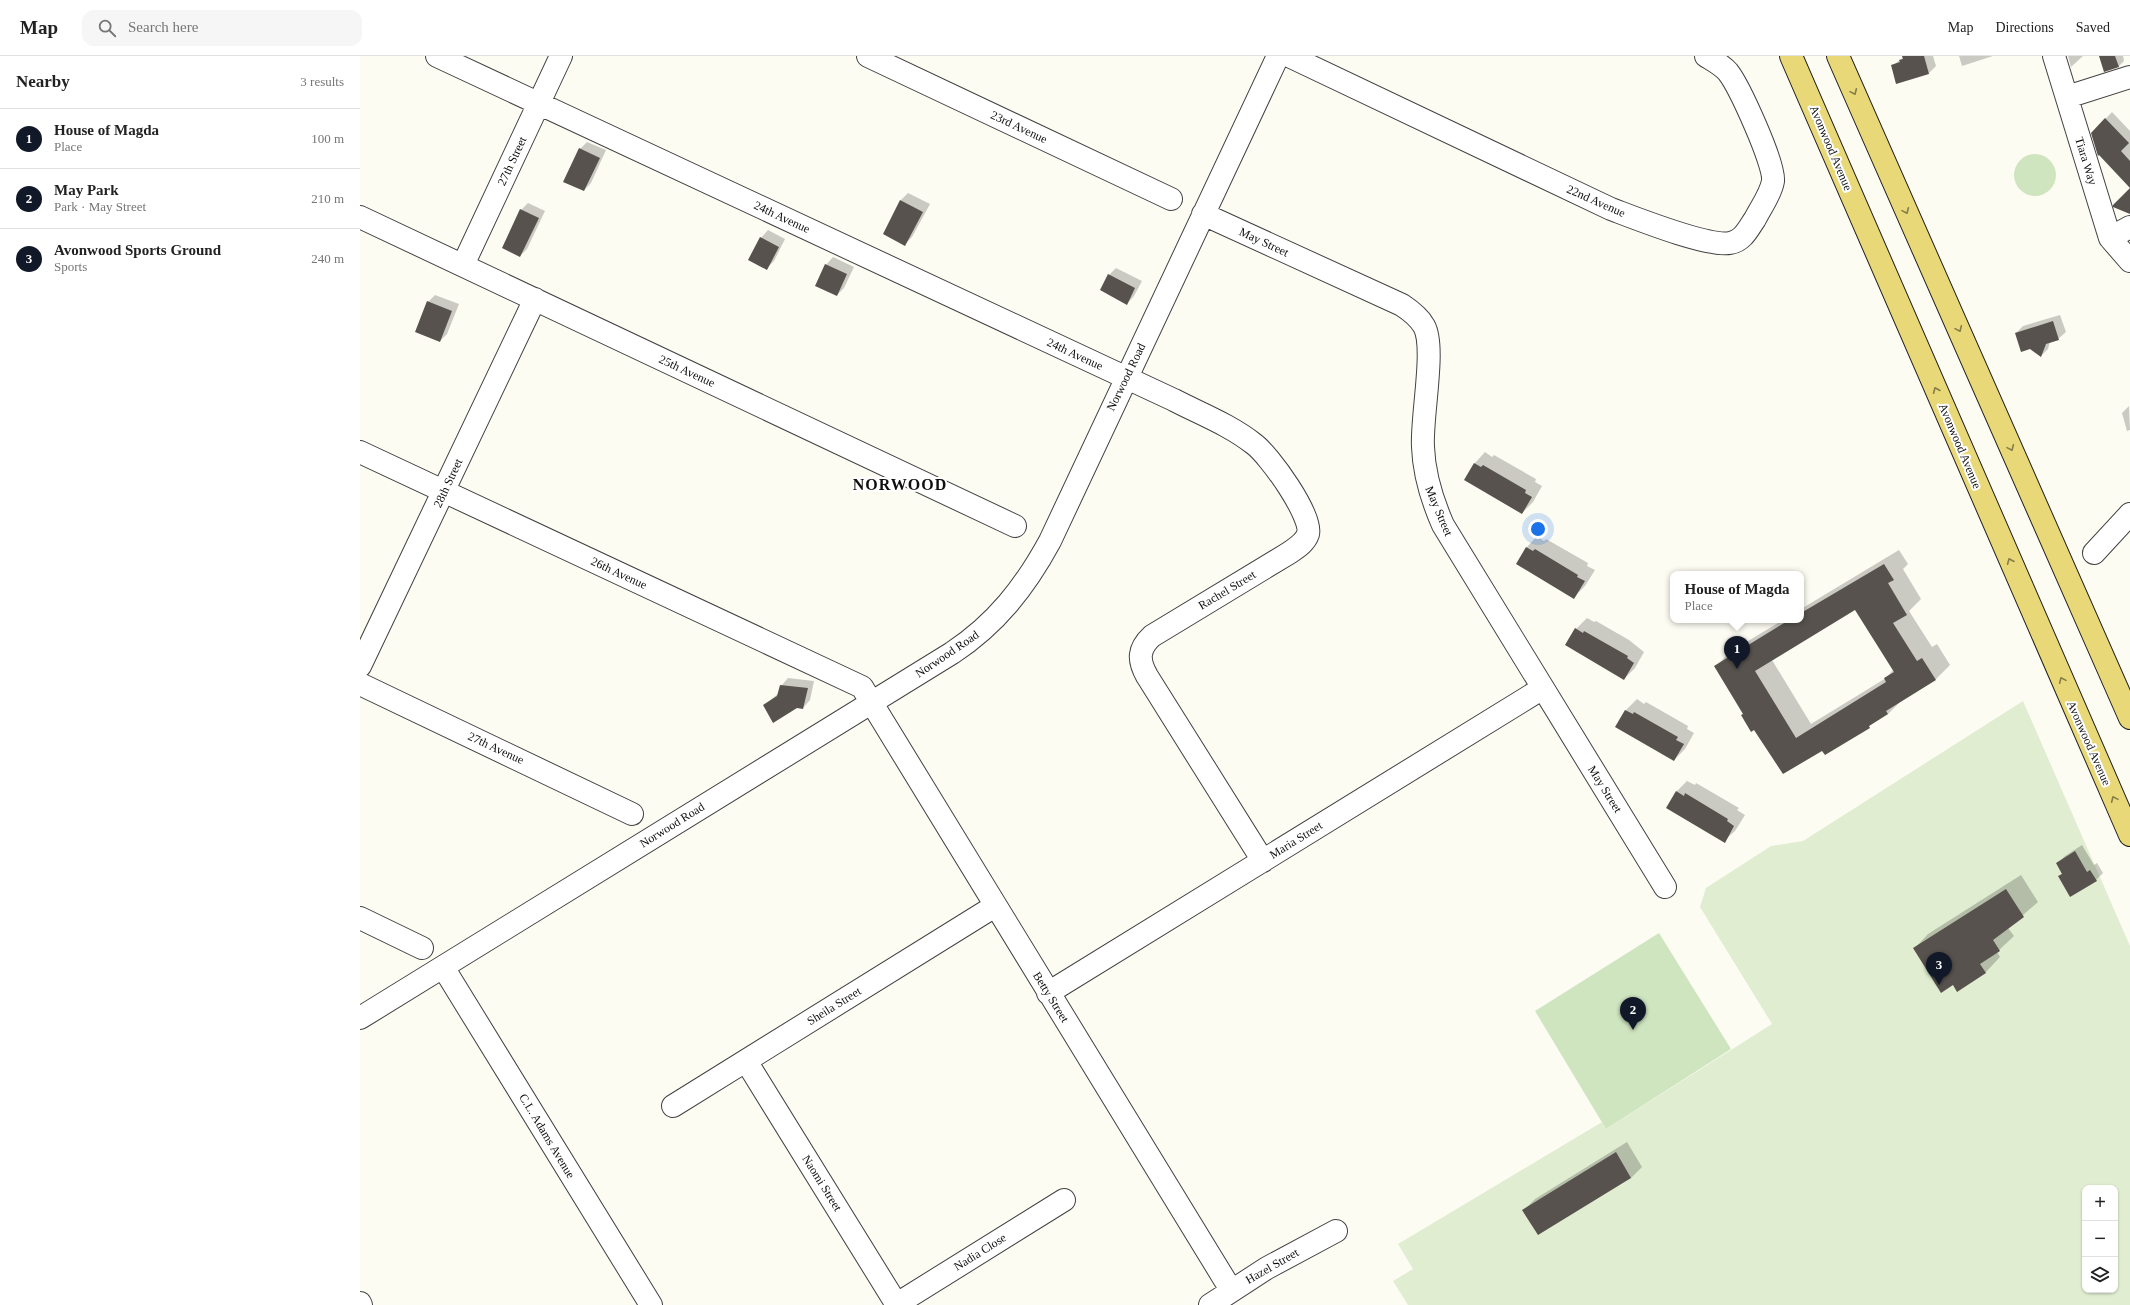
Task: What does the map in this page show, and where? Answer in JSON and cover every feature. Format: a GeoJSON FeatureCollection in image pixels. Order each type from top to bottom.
{"type":"FeatureCollection","features":[{"type":"Feature","properties":{"kind":"main road","name":"Avonwood Avenue"},"geometry":{"type":"LineString","coordinates":[[1791,56],[2130,835]]}},
{"type":"Feature","properties":{"kind":"main road"},"geometry":{"type":"LineString","coordinates":[[1838,56],[2130,718]]}},
{"type":"Feature","properties":{"kind":"street","name":"24th Avenue"},"geometry":{"type":"LineString","coordinates":[[437,56],[1126,378]]}},
{"type":"Feature","properties":{"kind":"street","name":"27th Street"},"geometry":{"type":"LineString","coordinates":[[463,265],[561,56]]}},
{"type":"Feature","properties":{"kind":"street","name":"23rd Avenue"},"geometry":{"type":"LineString","coordinates":[[868,56],[1171,199]]}},
{"type":"Feature","properties":{"kind":"street","name":"Norwood Road"},"geometry":{"type":"LineString","coordinates":[[360,1018],[871,703],[971,639],[1002,612],[1024,585],[1050,541],[1278,56]]}},
{"type":"Feature","properties":{"kind":"street","name":"22nd Avenue"},"geometry":{"type":"LineString","coordinates":[[1289,56],[1611,209],[1657,226],[1715,243],[1728,244],[1741,238],[1746,232],[1765,201],[1773,175],[1769,160],[1735,83],[1727,72],[1706,56]]}},
{"type":"Feature","properties":{"kind":"street","name":"Tiara Way"},"geometry":{"type":"LineString","coordinates":[[2054,56],[2110,238],[2130,261]]}},
{"type":"Feature","properties":{"kind":"street"},"geometry":{"type":"LineString","coordinates":[[2067,97],[2130,77]]}},
{"type":"Feature","properties":{"kind":"street","name":"May Street"},"geometry":{"type":"LineString","coordinates":[[1203,214],[1402,305],[1412,311],[1425,326],[1429,345],[1423,445],[1425,475],[1433,503],[1452,541],[1665,887]]}},
{"type":"Feature","properties":{"kind":"street","name":"25th Avenue"},"geometry":{"type":"LineString","coordinates":[[360,217],[1014,526]]}},
{"type":"Feature","properties":{"kind":"street"},"geometry":{"type":"LineString","coordinates":[[2110,238],[2130,227]]}},
{"type":"Feature","properties":{"kind":"street","name":"28th Street"},"geometry":{"type":"LineString","coordinates":[[360,666],[535,299]]}},
{"type":"Feature","properties":{"kind":"street","name":"Rachel Street"},"geometry":{"type":"LineString","coordinates":[[1126,378],[1226,426],[1255,444],[1277,468],[1292,493],[1308,527],[1308,534],[1297,548],[1152,636],[1140,651],[1141,666],[1263,861]]}},
{"type":"Feature","properties":{"kind":"street","name":"26th Avenue"},"geometry":{"type":"LineString","coordinates":[[360,452],[862,687],[871,703]]}},
{"type":"Feature","properties":{"kind":"street"},"geometry":{"type":"LineString","coordinates":[[2094,553],[2130,514]]}},
{"type":"Feature","properties":{"kind":"street","name":"27th Avenue"},"geometry":{"type":"LineString","coordinates":[[360,684],[632,814]]}},
{"type":"Feature","properties":{"kind":"street","name":"Maria Street"},"geometry":{"type":"LineString","coordinates":[[1048,993],[1543,688]]}},
{"type":"Feature","properties":{"kind":"street","name":"Betty Street"},"geometry":{"type":"LineString","coordinates":[[871,703],[1231,1290]]}},
{"type":"Feature","properties":{"kind":"street","name":"Sheila Street"},"geometry":{"type":"LineString","coordinates":[[673,1106],[995,906]]}},
{"type":"Feature","properties":{"kind":"street"},"geometry":{"type":"LineString","coordinates":[[360,918],[422,948]]}},
{"type":"Feature","properties":{"kind":"street","name":"C.L. Adams Avenue"},"geometry":{"type":"LineString","coordinates":[[443,967],[651,1305]]}},
{"type":"Feature","properties":{"kind":"street","name":"Naomi Street"},"geometry":{"type":"LineString","coordinates":[[746,1061],[897,1305]]}},
{"type":"Feature","properties":{"kind":"street","name":"Nadia Close"},"geometry":{"type":"LineString","coordinates":[[897,1305],[1064,1200]]}},
{"type":"Feature","properties":{"kind":"street","name":"Hazel Street"},"geometry":{"type":"LineString","coordinates":[[1210,1305],[1267,1268],[1336,1231]]}},
{"type":"Feature","properties":{"kind":"green space"},"geometry":{"type":"Polygon","coordinates":[[[2031,154],[2039,154],[2047,157],[2053,163],[2056,175],[2053,187],[2047,193],[2039,196],[2031,196],[2023,193],[2017,187],[2014,179],[2014,171],[2017,163],[2023,157],[2031,154]]]}},
{"type":"Feature","properties":{"kind":"green space"},"geometry":{"type":"Polygon","coordinates":[[[2023,701],[2130,946],[2130,1305],[1408,1305],[1393,1281],[1413,1269],[1398,1244],[1602,1122],[1606,1129],[1772,1024],[1700,907],[1706,888],[1771,846],[1803,841],[2023,701]]]}},
{"type":"Feature","properties":{"kind":"green space"},"geometry":{"type":"Polygon","coordinates":[[[1659,933],[1731,1049],[1606,1129],[1535,1011],[1659,933]]]}},
{"type":"Feature","properties":{"kind":"building"},"geometry":{"type":"Polygon","coordinates":[[[1902,56],[1924,56],[1929,74],[1896,84],[1891,65],[1900,62],[1899,60],[1903,59],[1902,56]]]}},
{"type":"Feature","properties":{"kind":"building"},"geometry":{"type":"Polygon","coordinates":[[[2099,56],[2115,56],[2119,67],[2104,72],[2099,56]]]}},
{"type":"Feature","properties":{"kind":"building"},"geometry":{"type":"Polygon","coordinates":[[[2105,118],[2129,143],[2121,151],[2130,161],[2130,188],[2099,155],[2098,156],[2091,133],[2105,118]]]}},
{"type":"Feature","properties":{"kind":"building"},"geometry":{"type":"Polygon","coordinates":[[[579,148],[600,158],[584,191],[563,182],[579,148]]]}},
{"type":"Feature","properties":{"kind":"building"},"geometry":{"type":"Polygon","coordinates":[[[2130,188],[2130,214],[2113,207],[2113,205],[2130,188]]]}},
{"type":"Feature","properties":{"kind":"building"},"geometry":{"type":"Polygon","coordinates":[[[900,200],[923,212],[905,246],[883,234],[900,200]]]}},
{"type":"Feature","properties":{"kind":"building"},"geometry":{"type":"Polygon","coordinates":[[[520,209],[539,218],[520,257],[502,248],[520,209]]]}},
{"type":"Feature","properties":{"kind":"building"},"geometry":{"type":"Polygon","coordinates":[[[760,237],[779,247],[767,270],[748,260],[760,237]]]}},
{"type":"Feature","properties":{"kind":"building"},"geometry":{"type":"Polygon","coordinates":[[[825,264],[847,274],[837,296],[815,286],[825,264]]]}},
{"type":"Feature","properties":{"kind":"building"},"geometry":{"type":"Polygon","coordinates":[[[1108,274],[1135,288],[1127,305],[1100,290],[1108,274]]]}},
{"type":"Feature","properties":{"kind":"building"},"geometry":{"type":"Polygon","coordinates":[[[427,301],[452,311],[440,342],[415,332],[427,301]]]}},
{"type":"Feature","properties":{"kind":"building"},"geometry":{"type":"Polygon","coordinates":[[[2053,321],[2059,340],[2046,344],[2041,357],[2030,349],[2021,352],[2015,333],[2053,321]]]}},
{"type":"Feature","properties":{"kind":"building"},"geometry":{"type":"Polygon","coordinates":[[[1474,463],[1481,467],[1483,465],[1526,490],[1525,493],[1532,497],[1522,514],[1464,480],[1474,463]]]}},
{"type":"Feature","properties":{"kind":"building"},"geometry":{"type":"Polygon","coordinates":[[[1526,547],[1533,551],[1535,549],[1578,575],[1577,577],[1585,581],[1574,599],[1516,564],[1526,547]]]}},
{"type":"Feature","properties":{"kind":"building"},"geometry":{"type":"Polygon","coordinates":[[[1884,564],[1894,580],[1888,583],[1907,615],[1893,623],[1917,661],[1922,658],[1936,680],[1886,711],[1888,714],[1869,726],[1870,728],[1825,755],[1822,751],[1783,774],[1754,730],[1751,732],[1741,715],[1743,714],[1714,666],[1784,623],[1804,623],[1804,611],[1884,564]],[[1855,610],[1755,671],[1796,738],[1886,682],[1884,678],[1894,672],[1855,610]]]}},
{"type":"Feature","properties":{"kind":"building"},"geometry":{"type":"Polygon","coordinates":[[[1575,628],[1583,633],[1584,631],[1628,656],[1627,658],[1634,663],[1624,680],[1565,645],[1575,628]]]}},
{"type":"Feature","properties":{"kind":"building"},"geometry":{"type":"Polygon","coordinates":[[[780,685],[808,688],[803,709],[797,708],[773,723],[763,705],[777,696],[780,685]]]}},
{"type":"Feature","properties":{"kind":"building"},"geometry":{"type":"Polygon","coordinates":[[[1625,710],[1633,714],[1634,712],[1678,737],[1676,740],[1684,744],[1674,761],[1615,727],[1625,710]]]}},
{"type":"Feature","properties":{"kind":"building"},"geometry":{"type":"Polygon","coordinates":[[[1676,791],[1684,796],[1685,793],[1728,819],[1727,821],[1734,826],[1725,843],[1666,808],[1676,791]]]}},
{"type":"Feature","properties":{"kind":"building"},"geometry":{"type":"Polygon","coordinates":[[[2075,851],[2087,872],[2090,870],[2097,881],[2070,897],[2058,876],[2062,874],[2056,863],[2075,851]]]}},
{"type":"Feature","properties":{"kind":"building"},"geometry":{"type":"Polygon","coordinates":[[[2006,889],[2024,917],[1993,940],[2000,951],[1980,964],[1986,973],[1957,992],[1953,985],[1941,993],[1913,948],[2006,889]]]}},
{"type":"Feature","properties":{"kind":"building"},"geometry":{"type":"Polygon","coordinates":[[[1616,1152],[1631,1178],[1538,1235],[1522,1210],[1616,1152]]]}},
{"type":"Feature","properties":{"kind":"place","name":"House of Magda"},"geometry":{"type":"Point","coordinates":[1737,669]}},
{"type":"Feature","properties":{"kind":"place","name":"Avonwood Sports Ground"},"geometry":{"type":"Point","coordinates":[1939,985]}},
{"type":"Feature","properties":{"kind":"place","name":"May Park"},"geometry":{"type":"Point","coordinates":[1633,1030]}},
{"type":"Feature","properties":{"kind":"district","name":"NORWOOD"},"geometry":{"type":"Point","coordinates":[900,484]}}]}
